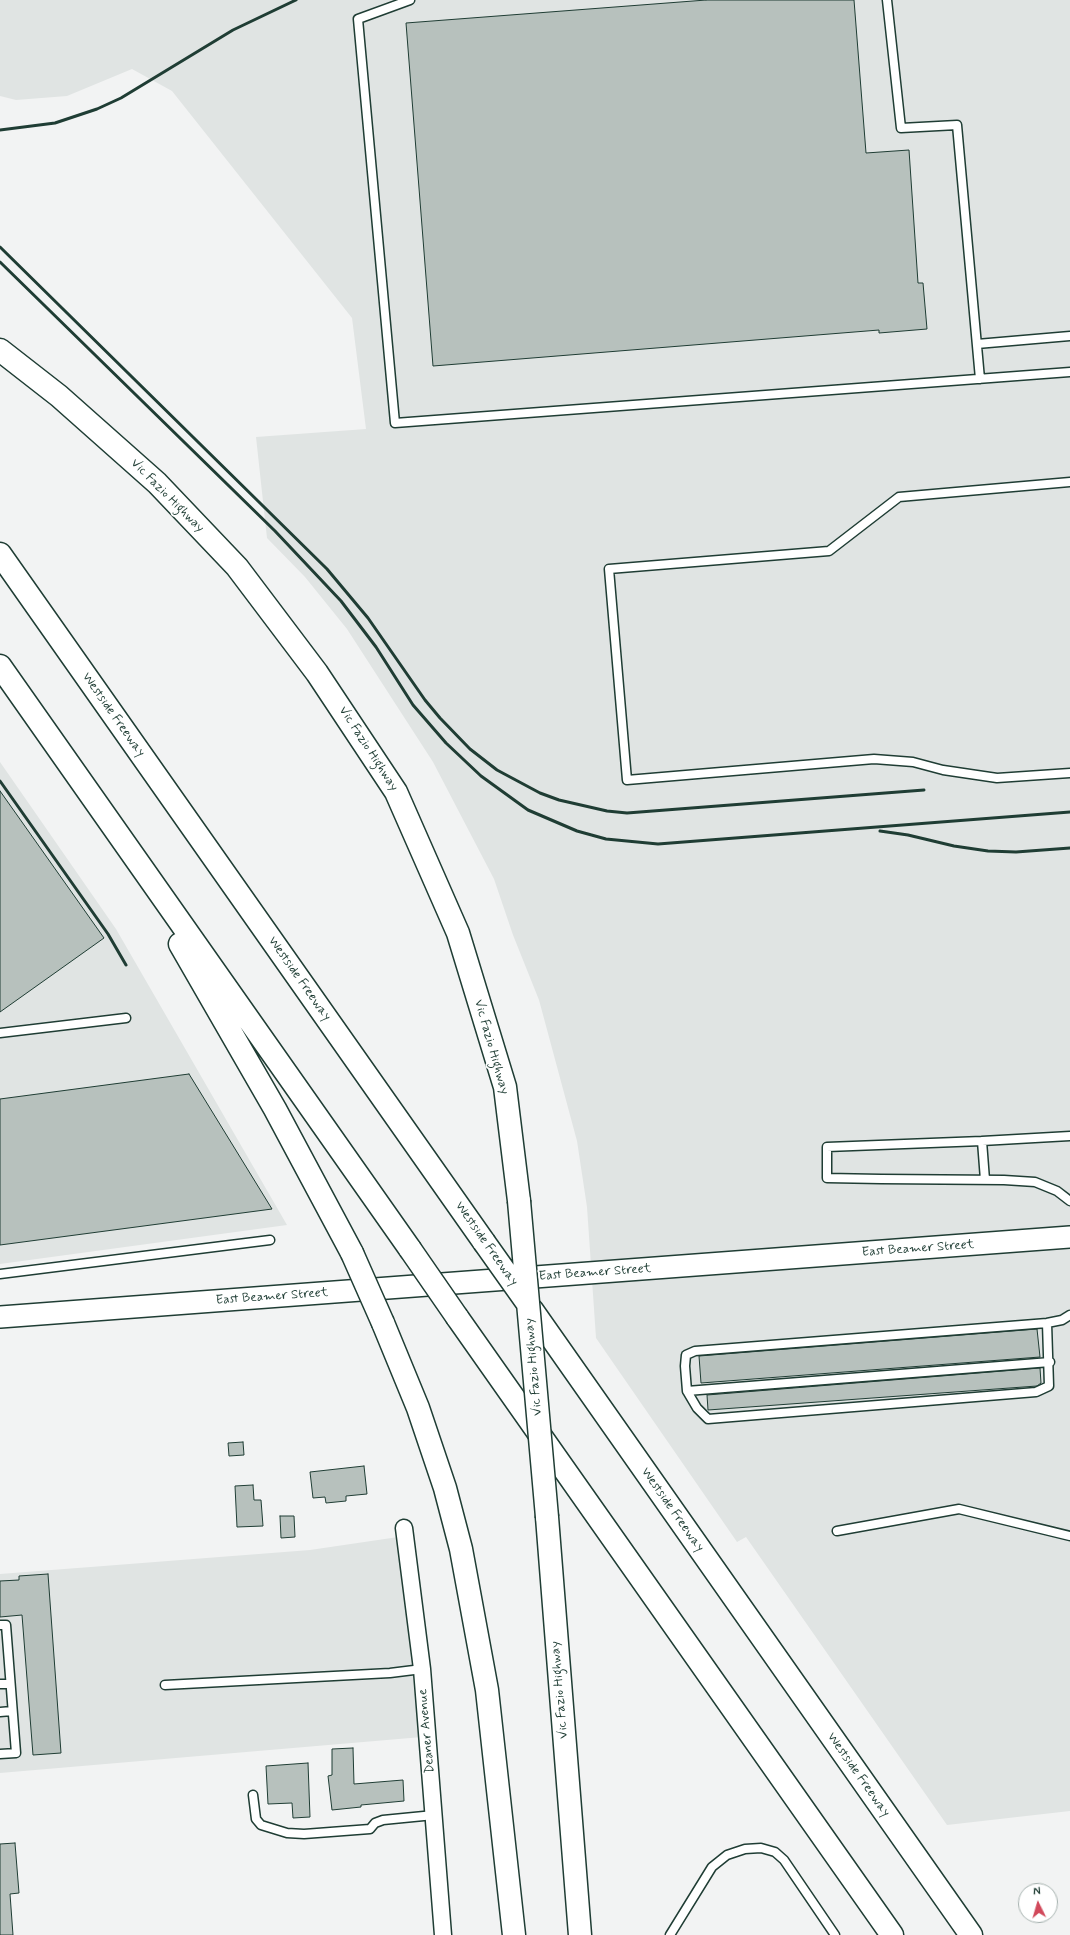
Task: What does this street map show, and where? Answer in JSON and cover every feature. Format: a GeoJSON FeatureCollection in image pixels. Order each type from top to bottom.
{"type":"FeatureCollection","features":[{"type":"Feature","properties":{"kind":"highway","name":"Vic Fazio Highway"},"geometry":{"type":"LineString","coordinates":[[0,350],[59,396],[157,483],[237,567],[317,673],[396,792],[458,933],[503,1080],[519,1201],[580,1935]]}},
{"type":"Feature","properties":{"kind":"highway","name":"Westside Freeway"},"geometry":{"type":"LineString","coordinates":[[0,554],[971,1935]]}},
{"type":"Feature","properties":{"kind":"highway"},"geometry":{"type":"LineString","coordinates":[[0,666],[892,1935]]}},
{"type":"Feature","properties":{"kind":"highway"},"geometry":{"type":"LineString","coordinates":[[131,853],[187,957],[275,1109],[352,1253],[418,1408],[445,1488],[461,1549],[486,1690],[514,1935]]}},
{"type":"Feature","properties":{"kind":"street","name":"East Beamer Street"},"geometry":{"type":"LineString","coordinates":[[0,1317],[1070,1237]]}},
{"type":"Feature","properties":{"kind":"street","name":"Deaner Avenue"},"geometry":{"type":"LineString","coordinates":[[404,1528],[422,1669],[443,1935]]}},
{"type":"Feature","properties":{"kind":"lane"},"geometry":{"type":"LineString","coordinates":[[410,0],[358,19],[395,423],[1070,372]]}},
{"type":"Feature","properties":{"kind":"lane"},"geometry":{"type":"LineString","coordinates":[[887,0],[901,128],[957,126],[980,379]]}},
{"type":"Feature","properties":{"kind":"lane"},"geometry":{"type":"LineString","coordinates":[[976,344],[1070,336]]}},
{"type":"Feature","properties":{"kind":"lane"},"geometry":{"type":"LineString","coordinates":[[1070,482],[899,497],[829,551],[609,569],[627,780],[874,759],[913,762],[943,770],[997,778],[1070,773]]}},
{"type":"Feature","properties":{"kind":"lane"},"geometry":{"type":"LineString","coordinates":[[0,1033],[126,1018]]}},
{"type":"Feature","properties":{"kind":"lane"},"geometry":{"type":"LineString","coordinates":[[1070,1136],[982,1142],[827,1146],[827,1178],[1035,1182],[1057,1191],[1070,1201]]}},
{"type":"Feature","properties":{"kind":"lane"},"geometry":{"type":"LineString","coordinates":[[982,1142],[985,1180]]}},
{"type":"Feature","properties":{"kind":"lane"},"geometry":{"type":"LineString","coordinates":[[0,1274],[270,1240]]}},
{"type":"Feature","properties":{"kind":"lane"},"geometry":{"type":"LineString","coordinates":[[1047,1323],[1050,1362],[1049,1386],[1036,1392],[708,1419],[697,1408],[687,1391],[685,1366],[686,1355],[695,1351],[1047,1323],[1062,1320],[1070,1315]]}},
{"type":"Feature","properties":{"kind":"lane"},"geometry":{"type":"LineString","coordinates":[[687,1391],[1050,1362]]}},
{"type":"Feature","properties":{"kind":"lane"},"geometry":{"type":"LineString","coordinates":[[837,1531],[959,1509],[1070,1536]]}},
{"type":"Feature","properties":{"kind":"lane"},"geometry":{"type":"LineString","coordinates":[[0,1625],[6,1625],[4,1656],[10,1684],[16,1753],[0,1754]]}},
{"type":"Feature","properties":{"kind":"lane"},"geometry":{"type":"LineString","coordinates":[[165,1685],[390,1673],[422,1669]]}},
{"type":"Feature","properties":{"kind":"lane"},"geometry":{"type":"LineString","coordinates":[[0,1684],[10,1684]]}},
{"type":"Feature","properties":{"kind":"lane"},"geometry":{"type":"LineString","coordinates":[[0,1712],[12,1711]]}},
{"type":"Feature","properties":{"kind":"lane"},"geometry":{"type":"LineString","coordinates":[[253,1795],[256,1819],[261,1825],[287,1833],[304,1834],[370,1829],[375,1823],[383,1820],[434,1815]]}},
{"type":"Feature","properties":{"kind":"lane"},"geometry":{"type":"LineString","coordinates":[[670,1935],[712,1867],[727,1855],[745,1849],[761,1848],[775,1852],[784,1860],[835,1935]]}},
{"type":"Feature","properties":{"kind":"shaded area"},"geometry":{"type":"Polygon","coordinates":[[[0,0],[1070,0],[1070,1811],[947,1825],[746,1537],[737,1542],[596,1338],[587,1207],[577,1141],[539,1000],[513,935],[494,879],[433,762],[347,629],[305,577],[267,538],[256,437],[366,429],[352,318],[172,91],[132,69],[67,96],[16,100],[0,96],[0,0]]]}},
{"type":"Feature","properties":{"kind":"shaded area"},"geometry":{"type":"Polygon","coordinates":[[[0,762],[116,929],[287,1225],[0,1264],[0,762]]]}},
{"type":"Feature","properties":{"kind":"shaded area"},"geometry":{"type":"Polygon","coordinates":[[[405,1536],[422,1737],[0,1773],[0,1574],[310,1550],[405,1536]]]}},
{"type":"Feature","properties":{"kind":"building"},"geometry":{"type":"Polygon","coordinates":[[[706,0],[854,0],[866,153],[909,150],[918,283],[923,283],[927,329],[879,333],[879,330],[433,366],[406,23],[706,0]]]}},
{"type":"Feature","properties":{"kind":"building"},"geometry":{"type":"Polygon","coordinates":[[[0,791],[104,938],[0,1012],[0,791]]]}},
{"type":"Feature","properties":{"kind":"building"},"geometry":{"type":"Polygon","coordinates":[[[189,1074],[272,1209],[0,1245],[0,1099],[189,1074]]]}},
{"type":"Feature","properties":{"kind":"building"},"geometry":{"type":"Polygon","coordinates":[[[1037,1329],[1040,1357],[701,1383],[699,1356],[1037,1329]]]}},
{"type":"Feature","properties":{"kind":"building"},"geometry":{"type":"Polygon","coordinates":[[[1040,1368],[1041,1383],[1037,1386],[708,1410],[707,1395],[1040,1368]]]}},
{"type":"Feature","properties":{"kind":"building"},"geometry":{"type":"Polygon","coordinates":[[[243,1442],[244,1455],[229,1456],[228,1443],[243,1442]]]}},
{"type":"Feature","properties":{"kind":"building"},"geometry":{"type":"Polygon","coordinates":[[[364,1466],[367,1494],[346,1496],[346,1501],[326,1503],[325,1497],[313,1498],[310,1472],[364,1466]]]}},
{"type":"Feature","properties":{"kind":"building"},"geometry":{"type":"Polygon","coordinates":[[[253,1485],[254,1500],[261,1500],[263,1526],[237,1527],[235,1486],[253,1485]]]}},
{"type":"Feature","properties":{"kind":"building"},"geometry":{"type":"Polygon","coordinates":[[[280,1516],[294,1516],[295,1537],[281,1538],[280,1516]]]}},
{"type":"Feature","properties":{"kind":"building"},"geometry":{"type":"Polygon","coordinates":[[[48,1574],[61,1753],[33,1755],[22,1615],[0,1617],[0,1581],[19,1580],[19,1576],[48,1574]]]}},
{"type":"Feature","properties":{"kind":"building"},"geometry":{"type":"Polygon","coordinates":[[[353,1748],[354,1784],[403,1780],[404,1801],[361,1805],[361,1807],[332,1810],[328,1776],[332,1775],[332,1749],[353,1748]]]}},
{"type":"Feature","properties":{"kind":"building"},"geometry":{"type":"Polygon","coordinates":[[[308,1763],[310,1817],[293,1818],[292,1803],[268,1804],[266,1766],[308,1763]]]}},
{"type":"Feature","properties":{"kind":"building"},"geometry":{"type":"Polygon","coordinates":[[[15,1843],[19,1893],[10,1894],[13,1935],[0,1935],[0,1844],[15,1843]]]}},
{"type":"Feature","properties":{"kind":"railway"},"geometry":{"type":"LineString","coordinates":[[0,130],[55,123],[97,109],[121,98],[233,30],[296,0]]}},
{"type":"Feature","properties":{"kind":"railway"},"geometry":{"type":"LineString","coordinates":[[0,247],[327,569],[368,618],[425,700],[440,718],[470,749],[497,770],[540,793],[559,800],[607,811],[627,813],[924,790]]}},
{"type":"Feature","properties":{"kind":"railway"},"geometry":{"type":"LineString","coordinates":[[0,262],[275,531],[341,601],[376,647],[413,705],[446,743],[481,776],[528,810],[577,831],[606,839],[658,844],[1070,812]]}},
{"type":"Feature","properties":{"kind":"railway"},"geometry":{"type":"LineString","coordinates":[[0,781],[108,934],[126,965]]}},
{"type":"Feature","properties":{"kind":"railway"},"geometry":{"type":"LineString","coordinates":[[880,831],[908,835],[954,846],[988,851],[1016,852],[1070,848]]}}]}
